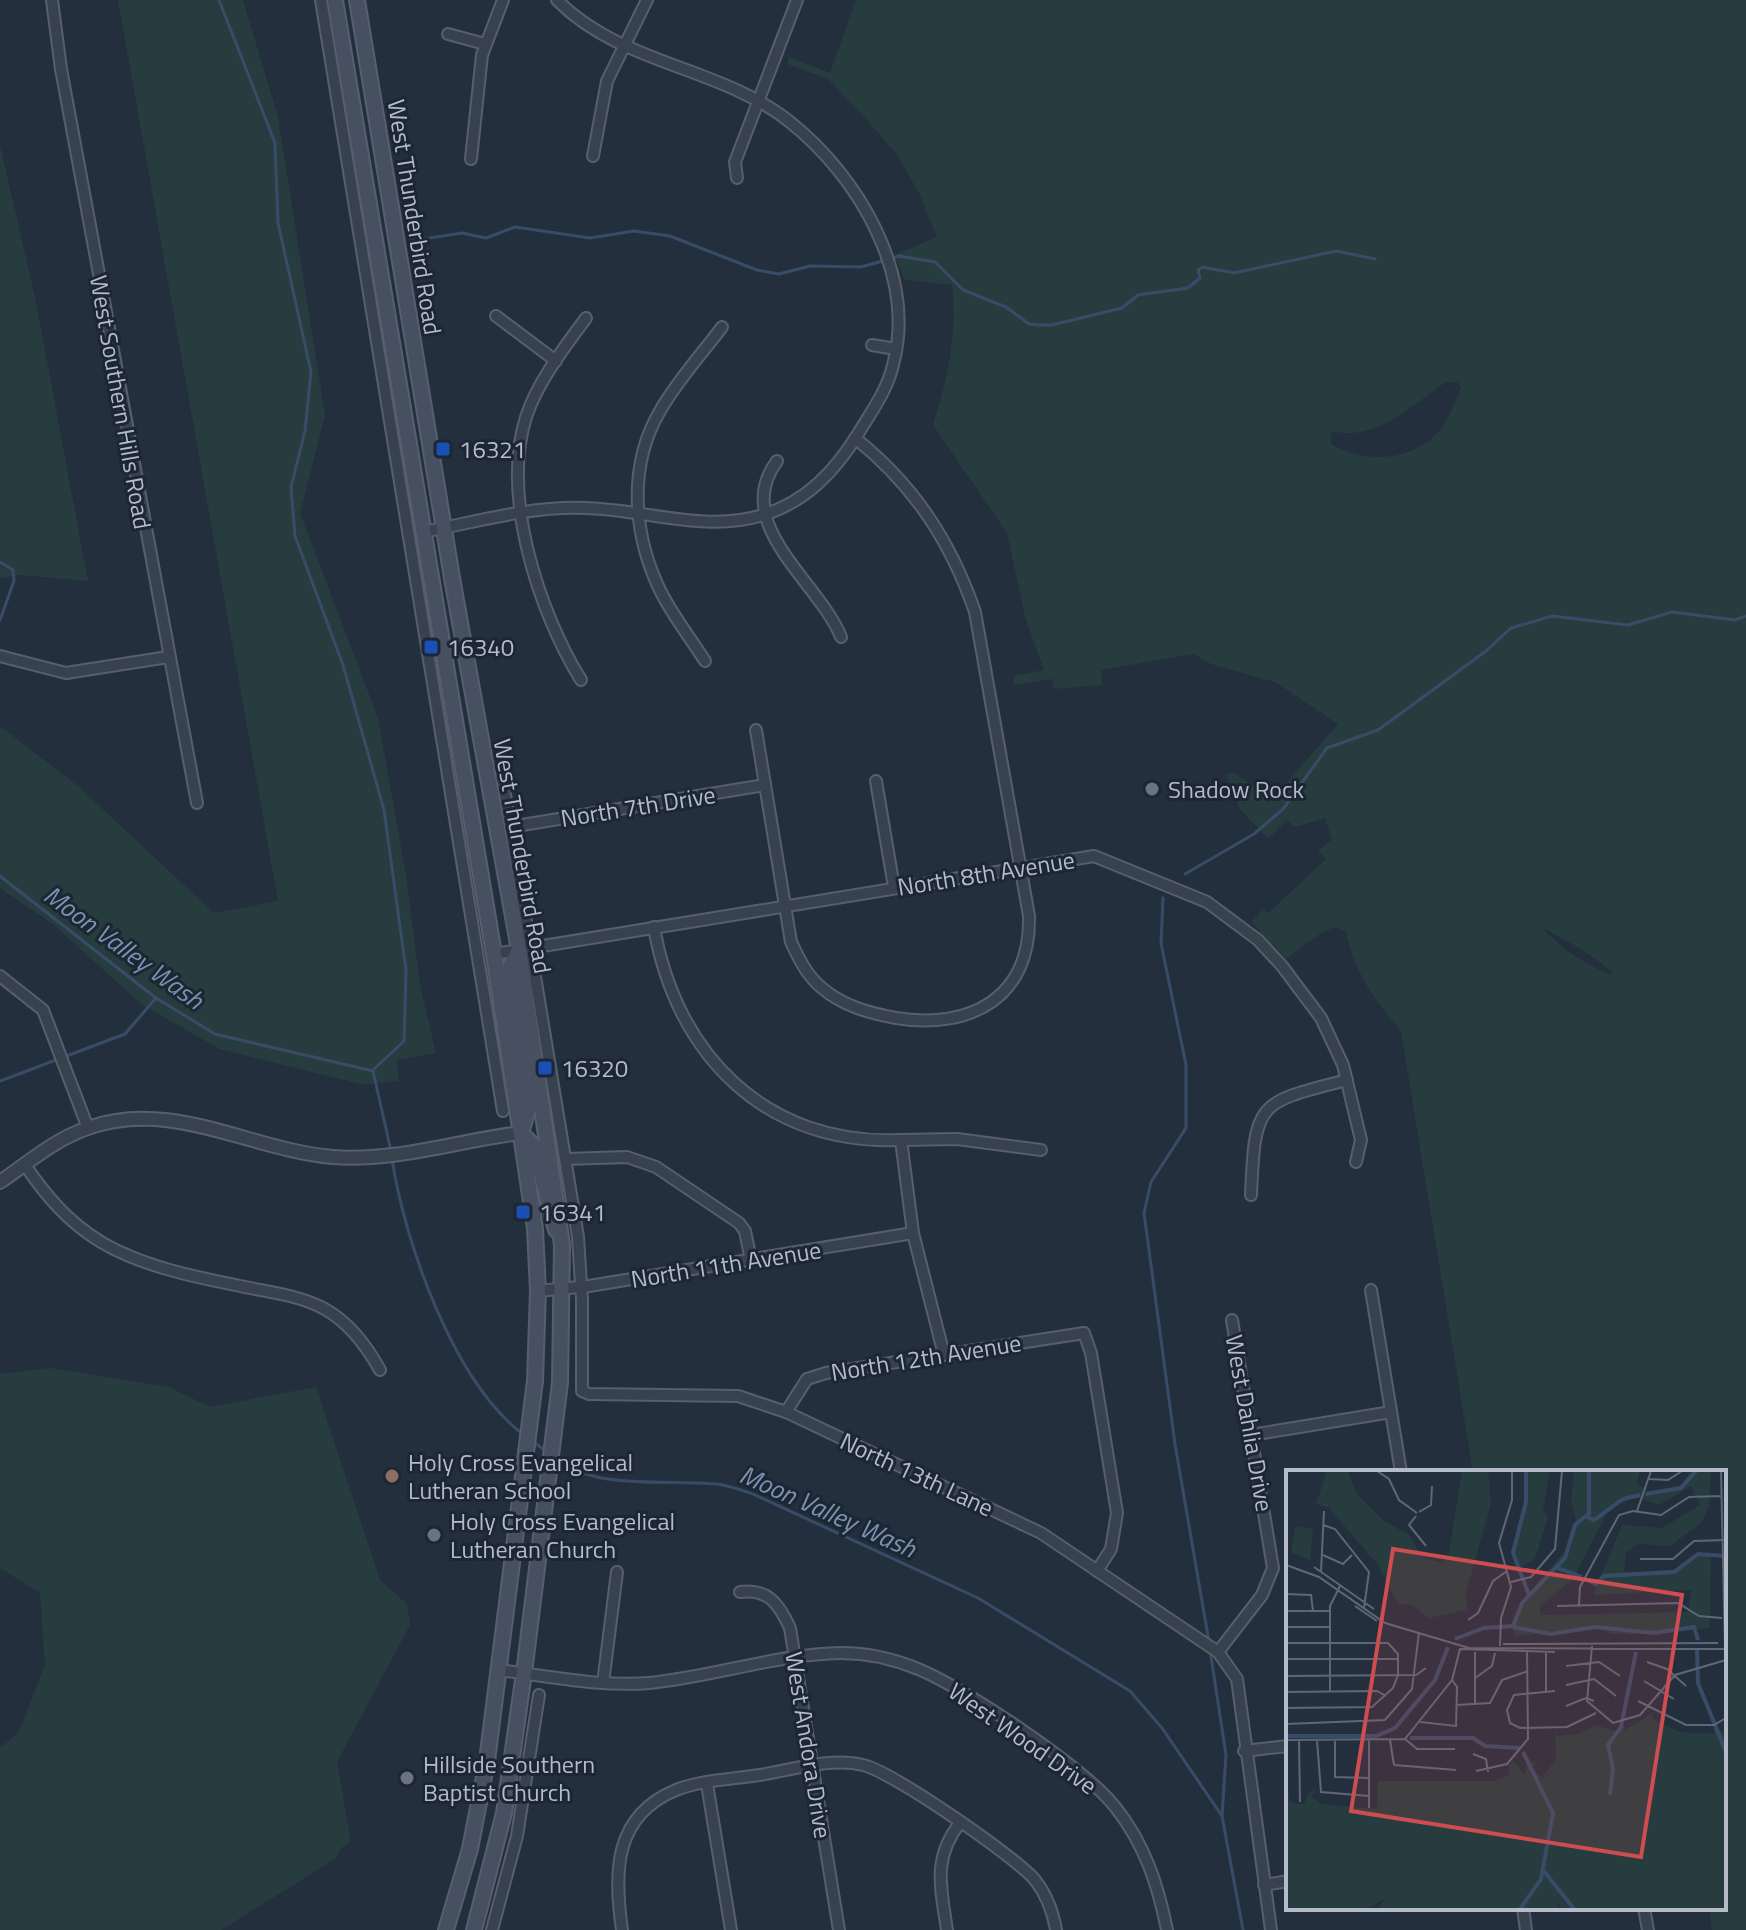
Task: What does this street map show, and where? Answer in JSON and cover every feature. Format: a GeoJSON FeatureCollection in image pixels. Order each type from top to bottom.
{"type":"FeatureCollection","features":[{"type":"Feature","properties":{"kind":"main road","name":"West Thunderbird Road"},"geometry":{"type":"LineString","coordinates":[[335,0],[423,532],[424,583],[494,954],[502,1058],[521,1133],[535,1229],[538,1291],[535,1381],[526,1453],[479,1809],[446,1930]]}},
{"type":"Feature","properties":{"kind":"main road","name":"West Thunderbird Road"},"geometry":{"type":"LineString","coordinates":[[357,0],[452,578],[525,949],[562,1245],[564,1290],[560,1383],[518,1723],[495,1855],[474,1930]]}},
{"type":"Feature","properties":{"kind":"main road"},"geometry":{"type":"LineString","coordinates":[[379,264],[400,261]]}},
{"type":"Feature","properties":{"kind":"main road"},"geometry":{"type":"LineString","coordinates":[[424,583],[452,578]]}},
{"type":"Feature","properties":{"kind":"main road"},"geometry":{"type":"LineString","coordinates":[[525,949],[510,967],[529,1106],[521,1133],[534,1146],[548,1211],[562,1245]]}},
{"type":"Feature","properties":{"kind":"main road"},"geometry":{"type":"LineString","coordinates":[[519,1503],[545,1506]]}},
{"type":"Feature","properties":{"kind":"street","name":"West Southern Hills Road"},"geometry":{"type":"LineString","coordinates":[[52,0],[61,69],[197,803]]}},
{"type":"Feature","properties":{"kind":"street","name":"West Thunderbird Road"},"geometry":{"type":"LineString","coordinates":[[321,0],[424,583],[502,1058],[503,1111]]}},
{"type":"Feature","properties":{"kind":"street"},"geometry":{"type":"LineString","coordinates":[[471,159],[485,44],[503,0]]}},
{"type":"Feature","properties":{"kind":"street"},"geometry":{"type":"LineString","coordinates":[[423,532],[581,507],[718,522],[766,514],[797,499],[825,478],[855,438],[886,386],[896,349],[899,309],[887,260],[864,209],[821,151],[791,123],[757,99],[713,78],[622,46],[583,22],[557,0]]}},
{"type":"Feature","properties":{"kind":"street"},"geometry":{"type":"LineString","coordinates":[[593,156],[604,91],[622,46],[647,0]]}},
{"type":"Feature","properties":{"kind":"street"},"geometry":{"type":"LineString","coordinates":[[737,178],[735,162],[797,0]]}},
{"type":"Feature","properties":{"kind":"street"},"geometry":{"type":"LineString","coordinates":[[448,34],[485,44]]}},
{"type":"Feature","properties":{"kind":"street"},"geometry":{"type":"LineString","coordinates":[[496,316],[556,361]]}},
{"type":"Feature","properties":{"kind":"street"},"geometry":{"type":"LineString","coordinates":[[581,680],[541,598],[523,514],[518,471],[522,435],[537,391],[586,318]]}},
{"type":"Feature","properties":{"kind":"street"},"geometry":{"type":"LineString","coordinates":[[705,661],[659,588],[646,552],[638,514],[639,468],[654,423],[668,397],[722,327]]}},
{"type":"Feature","properties":{"kind":"street"},"geometry":{"type":"LineString","coordinates":[[872,345],[896,349]]}},
{"type":"Feature","properties":{"kind":"street"},"geometry":{"type":"LineString","coordinates":[[756,730],[791,942],[803,966],[821,988],[843,1003],[869,1013],[924,1021],[952,1019],[991,1003],[1018,973],[1029,935],[1021,866],[982,639],[963,576],[919,501],[855,438]]}},
{"type":"Feature","properties":{"kind":"street"},"geometry":{"type":"LineString","coordinates":[[777,461],[764,482],[766,514],[776,541],[834,618],[841,637]]}},
{"type":"Feature","properties":{"kind":"street"},"geometry":{"type":"LineString","coordinates":[[0,656],[66,673],[168,657]]}},
{"type":"Feature","properties":{"kind":"street","name":"West Thunderbird Road"},"geometry":{"type":"LineString","coordinates":[[501,770],[525,949],[566,1159],[582,1287],[582,1391]]}},
{"type":"Feature","properties":{"kind":"street"},"geometry":{"type":"LineString","coordinates":[[876,781],[894,887]]}},
{"type":"Feature","properties":{"kind":"street","name":"North 7th Drive"},"geometry":{"type":"LineString","coordinates":[[510,827],[765,785]]}},
{"type":"Feature","properties":{"kind":"street","name":"North 8th Avenue"},"geometry":{"type":"LineString","coordinates":[[494,954],[1094,856],[1192,896],[1233,919],[1258,940],[1309,1001],[1336,1049],[1361,1140],[1356,1162]]}},
{"type":"Feature","properties":{"kind":"street"},"geometry":{"type":"LineString","coordinates":[[654,927],[660,965],[680,1015],[707,1056],[759,1102],[811,1130],[854,1140],[957,1139],[1041,1150]]}},
{"type":"Feature","properties":{"kind":"street"},"geometry":{"type":"LineString","coordinates":[[0,976],[43,1010],[88,1128]]}},
{"type":"Feature","properties":{"kind":"street"},"geometry":{"type":"LineString","coordinates":[[1251,1195],[1254,1135],[1265,1109],[1275,1101],[1347,1080]]}},
{"type":"Feature","properties":{"kind":"street"},"geometry":{"type":"LineString","coordinates":[[0,1182],[88,1128],[132,1119],[180,1120],[274,1146],[334,1157],[383,1154],[521,1133]]}},
{"type":"Feature","properties":{"kind":"street"},"geometry":{"type":"LineString","coordinates":[[901,1140],[913,1233],[944,1355]]}},
{"type":"Feature","properties":{"kind":"street"},"geometry":{"type":"LineString","coordinates":[[566,1159],[627,1157],[656,1167],[739,1223],[745,1231],[751,1260]]}},
{"type":"Feature","properties":{"kind":"street"},"geometry":{"type":"LineString","coordinates":[[25,1165],[47,1197],[72,1222],[104,1243],[194,1276],[288,1296],[323,1308],[358,1336],[380,1370]]}},
{"type":"Feature","properties":{"kind":"street","name":"North 11th Avenue"},"geometry":{"type":"LineString","coordinates":[[538,1291],[564,1290],[913,1233]]}},
{"type":"Feature","properties":{"kind":"street"},"geometry":{"type":"LineString","coordinates":[[1371,1290],[1401,1470]]}},
{"type":"Feature","properties":{"kind":"street","name":"West Dahlia Drive"},"geometry":{"type":"LineString","coordinates":[[1216,1651],[1262,1595],[1273,1568],[1232,1320]]}},
{"type":"Feature","properties":{"kind":"street","name":"North 12th Avenue"},"geometry":{"type":"LineString","coordinates":[[786,1412],[795,1394],[814,1376],[1084,1333],[1091,1353],[1117,1513],[1111,1549],[1097,1571]]}},
{"type":"Feature","properties":{"kind":"street","name":"North 13th Lane"},"geometry":{"type":"LineString","coordinates":[[582,1391],[738,1396],[786,1412],[1041,1533],[1216,1651]]}},
{"type":"Feature","properties":{"kind":"street"},"geometry":{"type":"LineString","coordinates":[[1251,1435],[1391,1412]]}},
{"type":"Feature","properties":{"kind":"street"},"geometry":{"type":"LineString","coordinates":[[603,1683],[617,1572]]}},
{"type":"Feature","properties":{"kind":"street","name":"West Andora Drive"},"geometry":{"type":"LineString","coordinates":[[740,1592],[754,1590],[771,1597],[790,1628],[839,1930]]}},
{"type":"Feature","properties":{"kind":"street"},"geometry":{"type":"LineString","coordinates":[[1216,1651],[1237,1679],[1244,1751],[1271,1930]]}},
{"type":"Feature","properties":{"kind":"street","name":"West Wood Drive"},"geometry":{"type":"LineString","coordinates":[[498,1670],[603,1683],[658,1682],[796,1659],[853,1654],[917,1668],[948,1683],[1066,1763],[1116,1807],[1153,1871],[1167,1930]]}},
{"type":"Feature","properties":{"kind":"street"},"geometry":{"type":"LineString","coordinates":[[492,1930],[514,1851],[539,1695]]}},
{"type":"Feature","properties":{"kind":"street"},"geometry":{"type":"LineString","coordinates":[[518,1723],[535,1726]]}},
{"type":"Feature","properties":{"kind":"street"},"geometry":{"type":"LineString","coordinates":[[1244,1751],[1286,1746]]}},
{"type":"Feature","properties":{"kind":"street"},"geometry":{"type":"LineString","coordinates":[[622,1930],[617,1866],[626,1837],[654,1802],[677,1789],[847,1762],[875,1768],[960,1823],[1033,1877],[1048,1903],[1056,1930]]}},
{"type":"Feature","properties":{"kind":"street"},"geometry":{"type":"LineString","coordinates":[[707,1784],[731,1930]]}},
{"type":"Feature","properties":{"kind":"street"},"geometry":{"type":"LineString","coordinates":[[947,1930],[939,1870],[945,1844],[960,1823]]}},
{"type":"Feature","properties":{"kind":"street"},"geometry":{"type":"LineString","coordinates":[[1264,1885],[1286,1881]]}},
{"type":"Feature","properties":{"kind":"street"},"geometry":{"type":"LineString","coordinates":[[1523,1910],[1526,1930]]}},
{"type":"Feature","properties":{"kind":"street"},"geometry":{"type":"LineString","coordinates":[[1644,1910],[1648,1930]]}},
{"type":"Feature","properties":{"kind":"green space"},"geometry":{"type":"Polygon","coordinates":[[[118,0],[243,0],[278,117],[325,415],[300,513],[378,718],[406,875],[420,985],[436,1053],[397,1060],[399,1081],[365,1085],[219,1049],[140,1003],[54,925],[0,888],[0,726],[78,786],[214,913],[278,901],[118,0]]]}},
{"type":"Feature","properties":{"kind":"green space"},"geometry":{"type":"Polygon","coordinates":[[[856,0],[1746,0],[1746,1930],[1712,1930],[1709,1910],[1726,1910],[1726,1470],[1473,1470],[1401,1031],[1367,985],[1346,932],[1337,927],[1324,931],[1286,959],[1251,922],[1263,910],[1268,913],[1326,859],[1318,850],[1332,840],[1325,818],[1295,827],[1287,820],[1268,839],[1240,809],[1226,774],[1232,772],[1273,798],[1338,724],[1275,682],[1211,664],[1194,654],[1101,670],[1102,685],[1054,689],[1052,679],[1014,685],[1014,676],[1044,670],[1025,617],[1007,533],[933,425],[950,356],[952,285],[905,280],[895,255],[937,237],[919,193],[897,155],[828,79],[787,64],[789,57],[830,73],[856,0]],[[1446,382],[1378,427],[1347,433],[1331,431],[1331,444],[1345,451],[1376,457],[1392,456],[1422,446],[1445,423],[1461,388],[1457,382],[1446,382]],[[1544,929],[1576,956],[1613,974],[1609,969],[1544,929]]]}},
{"type":"Feature","properties":{"kind":"green space"},"geometry":{"type":"Polygon","coordinates":[[[0,145],[35,297],[88,581],[19,575],[0,578],[0,145]]]}},
{"type":"Feature","properties":{"kind":"green space"},"geometry":{"type":"Polygon","coordinates":[[[50,1368],[169,1387],[210,1407],[316,1387],[380,1580],[407,1604],[410,1625],[337,1762],[351,1842],[341,1848],[335,1859],[221,1930],[0,1930],[0,1748],[19,1732],[45,1665],[40,1593],[0,1568],[0,1374],[50,1368]]]}},
{"type":"Feature","properties":{"kind":"waterway"},"geometry":{"type":"LineString","coordinates":[[219,0],[275,143],[278,223],[311,372],[305,431],[291,487],[295,536],[343,665],[384,810],[406,970],[404,1041],[373,1070]]}},
{"type":"Feature","properties":{"kind":"waterway"},"geometry":{"type":"LineString","coordinates":[[410,241],[462,233],[486,238],[515,227],[590,238],[634,231],[670,236],[757,270],[779,274],[810,266],[861,267],[883,261]]}},
{"type":"Feature","properties":{"kind":"waterway"},"geometry":{"type":"LineString","coordinates":[[890,259],[899,256],[935,262],[963,290],[1006,307],[1029,324],[1039,325],[1052,325],[1122,308],[1138,295],[1188,288],[1200,278],[1198,270],[1202,267],[1234,273],[1336,251],[1375,259]]}},
{"type":"Feature","properties":{"kind":"waterway"},"geometry":{"type":"LineString","coordinates":[[0,562],[13,570],[14,581],[0,620]]}},
{"type":"Feature","properties":{"kind":"waterway"},"geometry":{"type":"LineString","coordinates":[[1185,874],[1254,834],[1283,809],[1327,748],[1378,730],[1486,651],[1511,628],[1552,616],[1628,625],[1672,612],[1735,620],[1746,616]]}},
{"type":"Feature","properties":{"kind":"waterway","name":"Moon Valley Wash"},"geometry":{"type":"LineString","coordinates":[[0,876],[156,998],[215,1034],[373,1071],[391,1151]]}},
{"type":"Feature","properties":{"kind":"waterway"},"geometry":{"type":"LineString","coordinates":[[1163,898],[1161,943],[1186,1065],[1186,1128],[1151,1182],[1144,1213],[1175,1444],[1209,1642]]}},
{"type":"Feature","properties":{"kind":"waterway"},"geometry":{"type":"LineString","coordinates":[[0,1081],[125,1034],[155,999]]}},
{"type":"Feature","properties":{"kind":"waterway","name":"Moon Valley Wash"},"geometry":{"type":"LineString","coordinates":[[392,1159],[408,1231],[421,1270],[455,1347],[499,1412],[524,1435]]}},
{"type":"Feature","properties":{"kind":"waterway","name":"Moon Valley Wash"},"geometry":{"type":"LineString","coordinates":[[534,1442],[547,1452]]}},
{"type":"Feature","properties":{"kind":"waterway","name":"Moon Valley Wash"},"geometry":{"type":"LineString","coordinates":[[556,1459],[573,1469],[612,1480],[716,1484],[753,1494],[978,1598],[1130,1691],[1162,1728],[1222,1816],[1243,1930]]}},
{"type":"Feature","properties":{"kind":"waterway"},"geometry":{"type":"LineString","coordinates":[[1210,1650],[1226,1755],[1222,1816]]}},
{"type":"Feature","properties":{"kind":"place","name":"16321"},"geometry":{"type":"Point","coordinates":[443,449]}},
{"type":"Feature","properties":{"kind":"place","name":"16340"},"geometry":{"type":"Point","coordinates":[431,647]}},
{"type":"Feature","properties":{"kind":"place","name":"Shadow Rock"},"geometry":{"type":"Point","coordinates":[1152,789]}},
{"type":"Feature","properties":{"kind":"place","name":"16320"},"geometry":{"type":"Point","coordinates":[545,1068]}},
{"type":"Feature","properties":{"kind":"place","name":"16341"},"geometry":{"type":"Point","coordinates":[523,1212]}},
{"type":"Feature","properties":{"kind":"place","name":"Holy Cross Evangelical Lutheran School"},"geometry":{"type":"Point","coordinates":[392,1476]}},
{"type":"Feature","properties":{"kind":"place","name":"Holy Cross Evangelical Lutheran Church"},"geometry":{"type":"Point","coordinates":[434,1535]}},
{"type":"Feature","properties":{"kind":"place","name":"Hillside Southern Baptist Church"},"geometry":{"type":"Point","coordinates":[407,1778]}}]}
